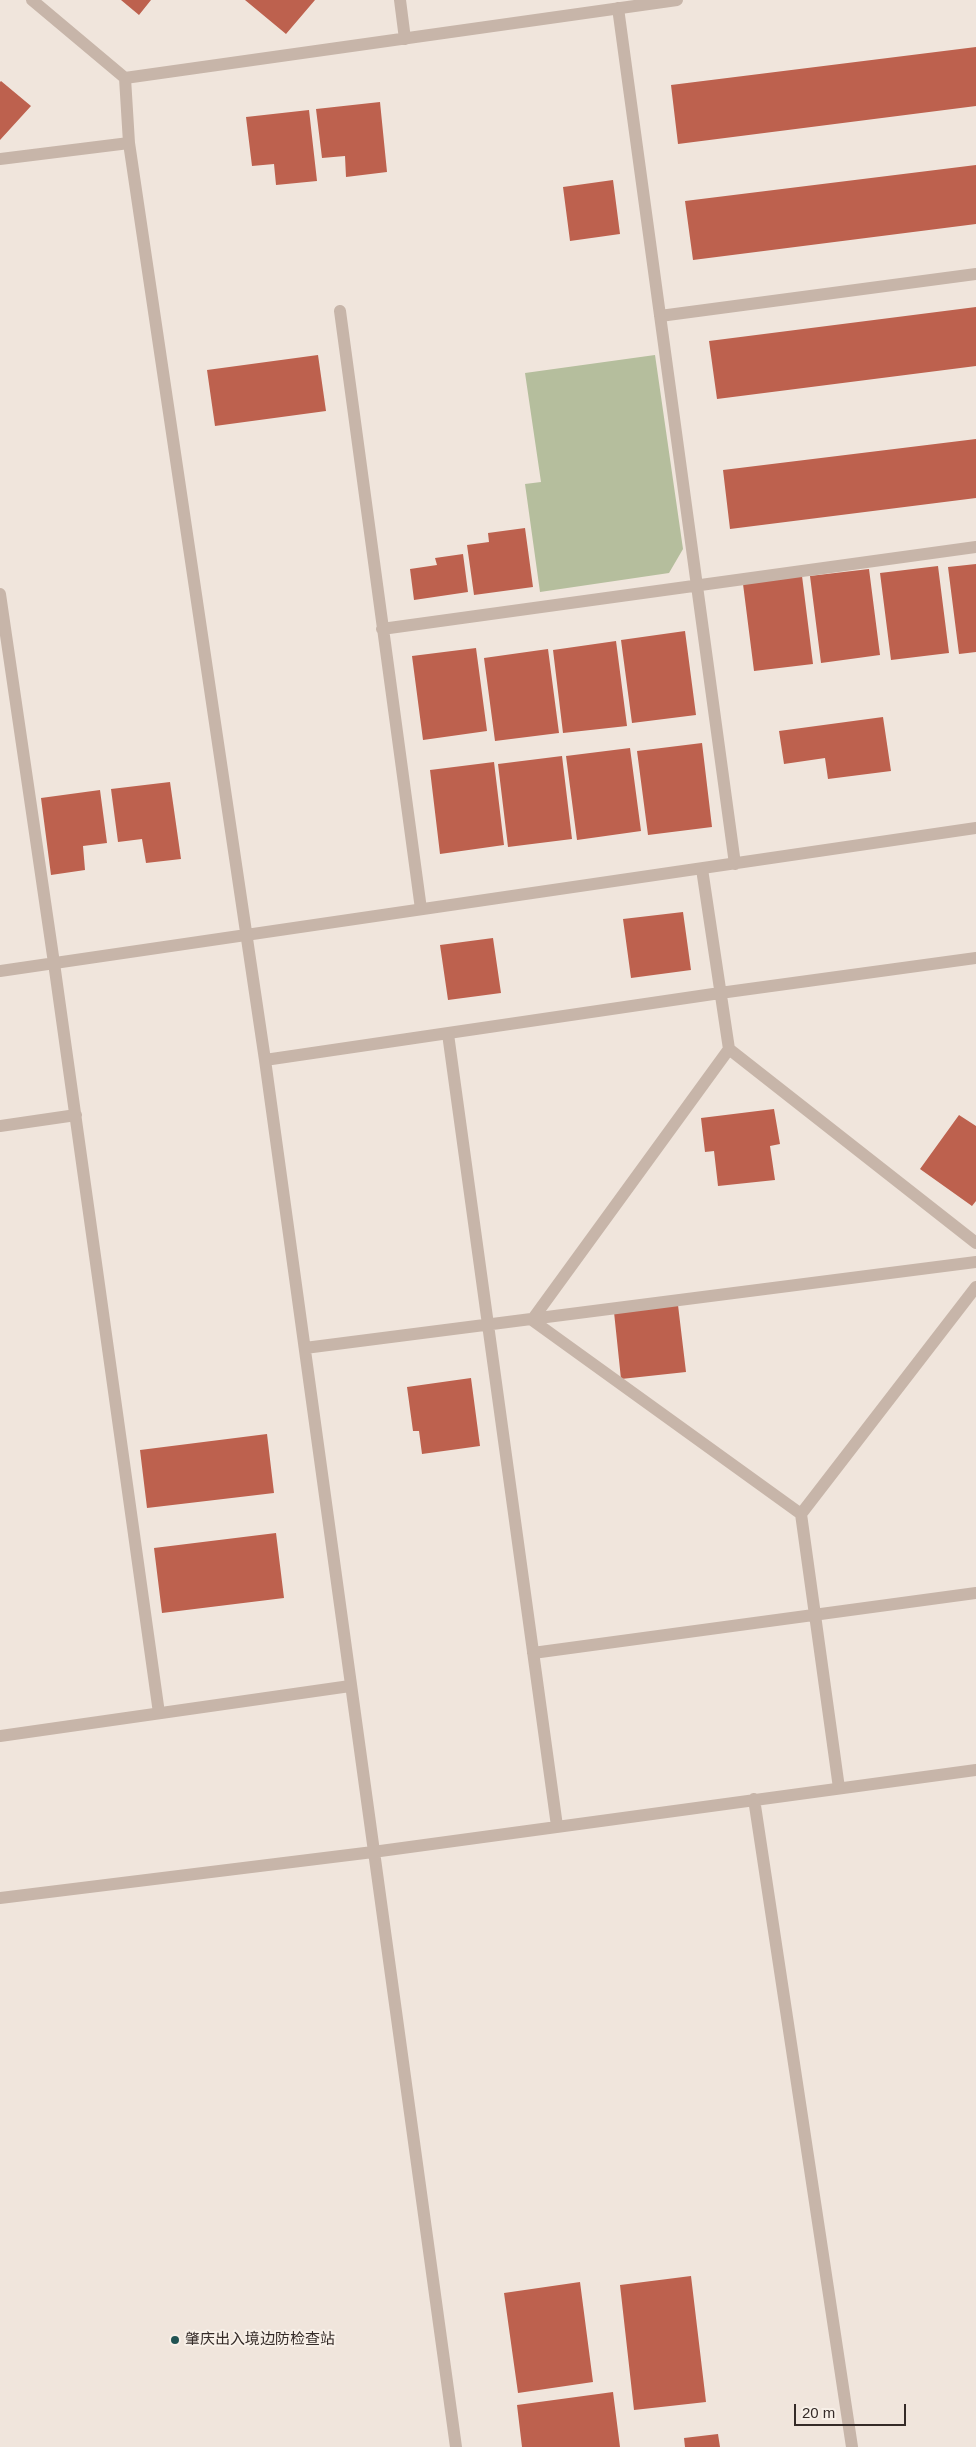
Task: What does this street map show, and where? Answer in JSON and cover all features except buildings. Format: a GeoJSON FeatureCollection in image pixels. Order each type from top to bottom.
{"type":"FeatureCollection","features":[{"type":"Feature","properties":{"kind":"street"},"geometry":{"type":"LineString","coordinates":[[32,0],[124,78],[129,143],[266,1060],[350,1686],[456,2447]]}},
{"type":"Feature","properties":{"kind":"street"},"geometry":{"type":"LineString","coordinates":[[400,0],[405,39]]}},
{"type":"Feature","properties":{"kind":"street"},"geometry":{"type":"LineString","coordinates":[[124,78],[677,0]]}},
{"type":"Feature","properties":{"kind":"street"},"geometry":{"type":"LineString","coordinates":[[618,8],[736,864]]}},
{"type":"Feature","properties":{"kind":"street"},"geometry":{"type":"LineString","coordinates":[[0,159],[129,143]]}},
{"type":"Feature","properties":{"kind":"street"},"geometry":{"type":"LineString","coordinates":[[660,316],[976,274]]}},
{"type":"Feature","properties":{"kind":"street"},"geometry":{"type":"LineString","coordinates":[[340,311],[421,909]]}},
{"type":"Feature","properties":{"kind":"street"},"geometry":{"type":"LineString","coordinates":[[382,629],[976,547]]}},
{"type":"Feature","properties":{"kind":"street"},"geometry":{"type":"LineString","coordinates":[[0,594],[76,1115],[158,1713]]}},
{"type":"Feature","properties":{"kind":"street"},"geometry":{"type":"LineString","coordinates":[[0,971],[976,828]]}},
{"type":"Feature","properties":{"kind":"street"},"geometry":{"type":"LineString","coordinates":[[702,869],[729,1050],[976,1243]]}},
{"type":"Feature","properties":{"kind":"street"},"geometry":{"type":"LineString","coordinates":[[266,1060],[720,993],[976,958]]}},
{"type":"Feature","properties":{"kind":"street"},"geometry":{"type":"LineString","coordinates":[[448,1034],[557,1826]]}},
{"type":"Feature","properties":{"kind":"street"},"geometry":{"type":"LineString","coordinates":[[532,1320],[729,1050]]}},
{"type":"Feature","properties":{"kind":"street"},"geometry":{"type":"LineString","coordinates":[[0,1126],[76,1115]]}},
{"type":"Feature","properties":{"kind":"street"},"geometry":{"type":"LineString","coordinates":[[305,1348],[976,1262]]}},
{"type":"Feature","properties":{"kind":"street"},"geometry":{"type":"LineString","coordinates":[[839,1788],[801,1514],[976,1287]]}},
{"type":"Feature","properties":{"kind":"street"},"geometry":{"type":"LineString","coordinates":[[532,1320],[801,1514]]}},
{"type":"Feature","properties":{"kind":"street"},"geometry":{"type":"LineString","coordinates":[[534,1653],[976,1593]]}},
{"type":"Feature","properties":{"kind":"street"},"geometry":{"type":"LineString","coordinates":[[0,1736],[350,1686]]}},
{"type":"Feature","properties":{"kind":"street"},"geometry":{"type":"LineString","coordinates":[[0,1898],[373,1852],[976,1770]]}},
{"type":"Feature","properties":{"kind":"street"},"geometry":{"type":"LineString","coordinates":[[754,1799],[852,2447]]}},
{"type":"Feature","properties":{"kind":"green space"},"geometry":{"type":"Polygon","coordinates":[[[655,355],[683,549],[669,573],[540,592],[525,484],[541,482],[525,373],[655,355]]]}},
{"type":"Feature","properties":{"kind":"place","name":"肇庆出入境边防检查站"},"geometry":{"type":"Point","coordinates":[175,2340]}}]}
